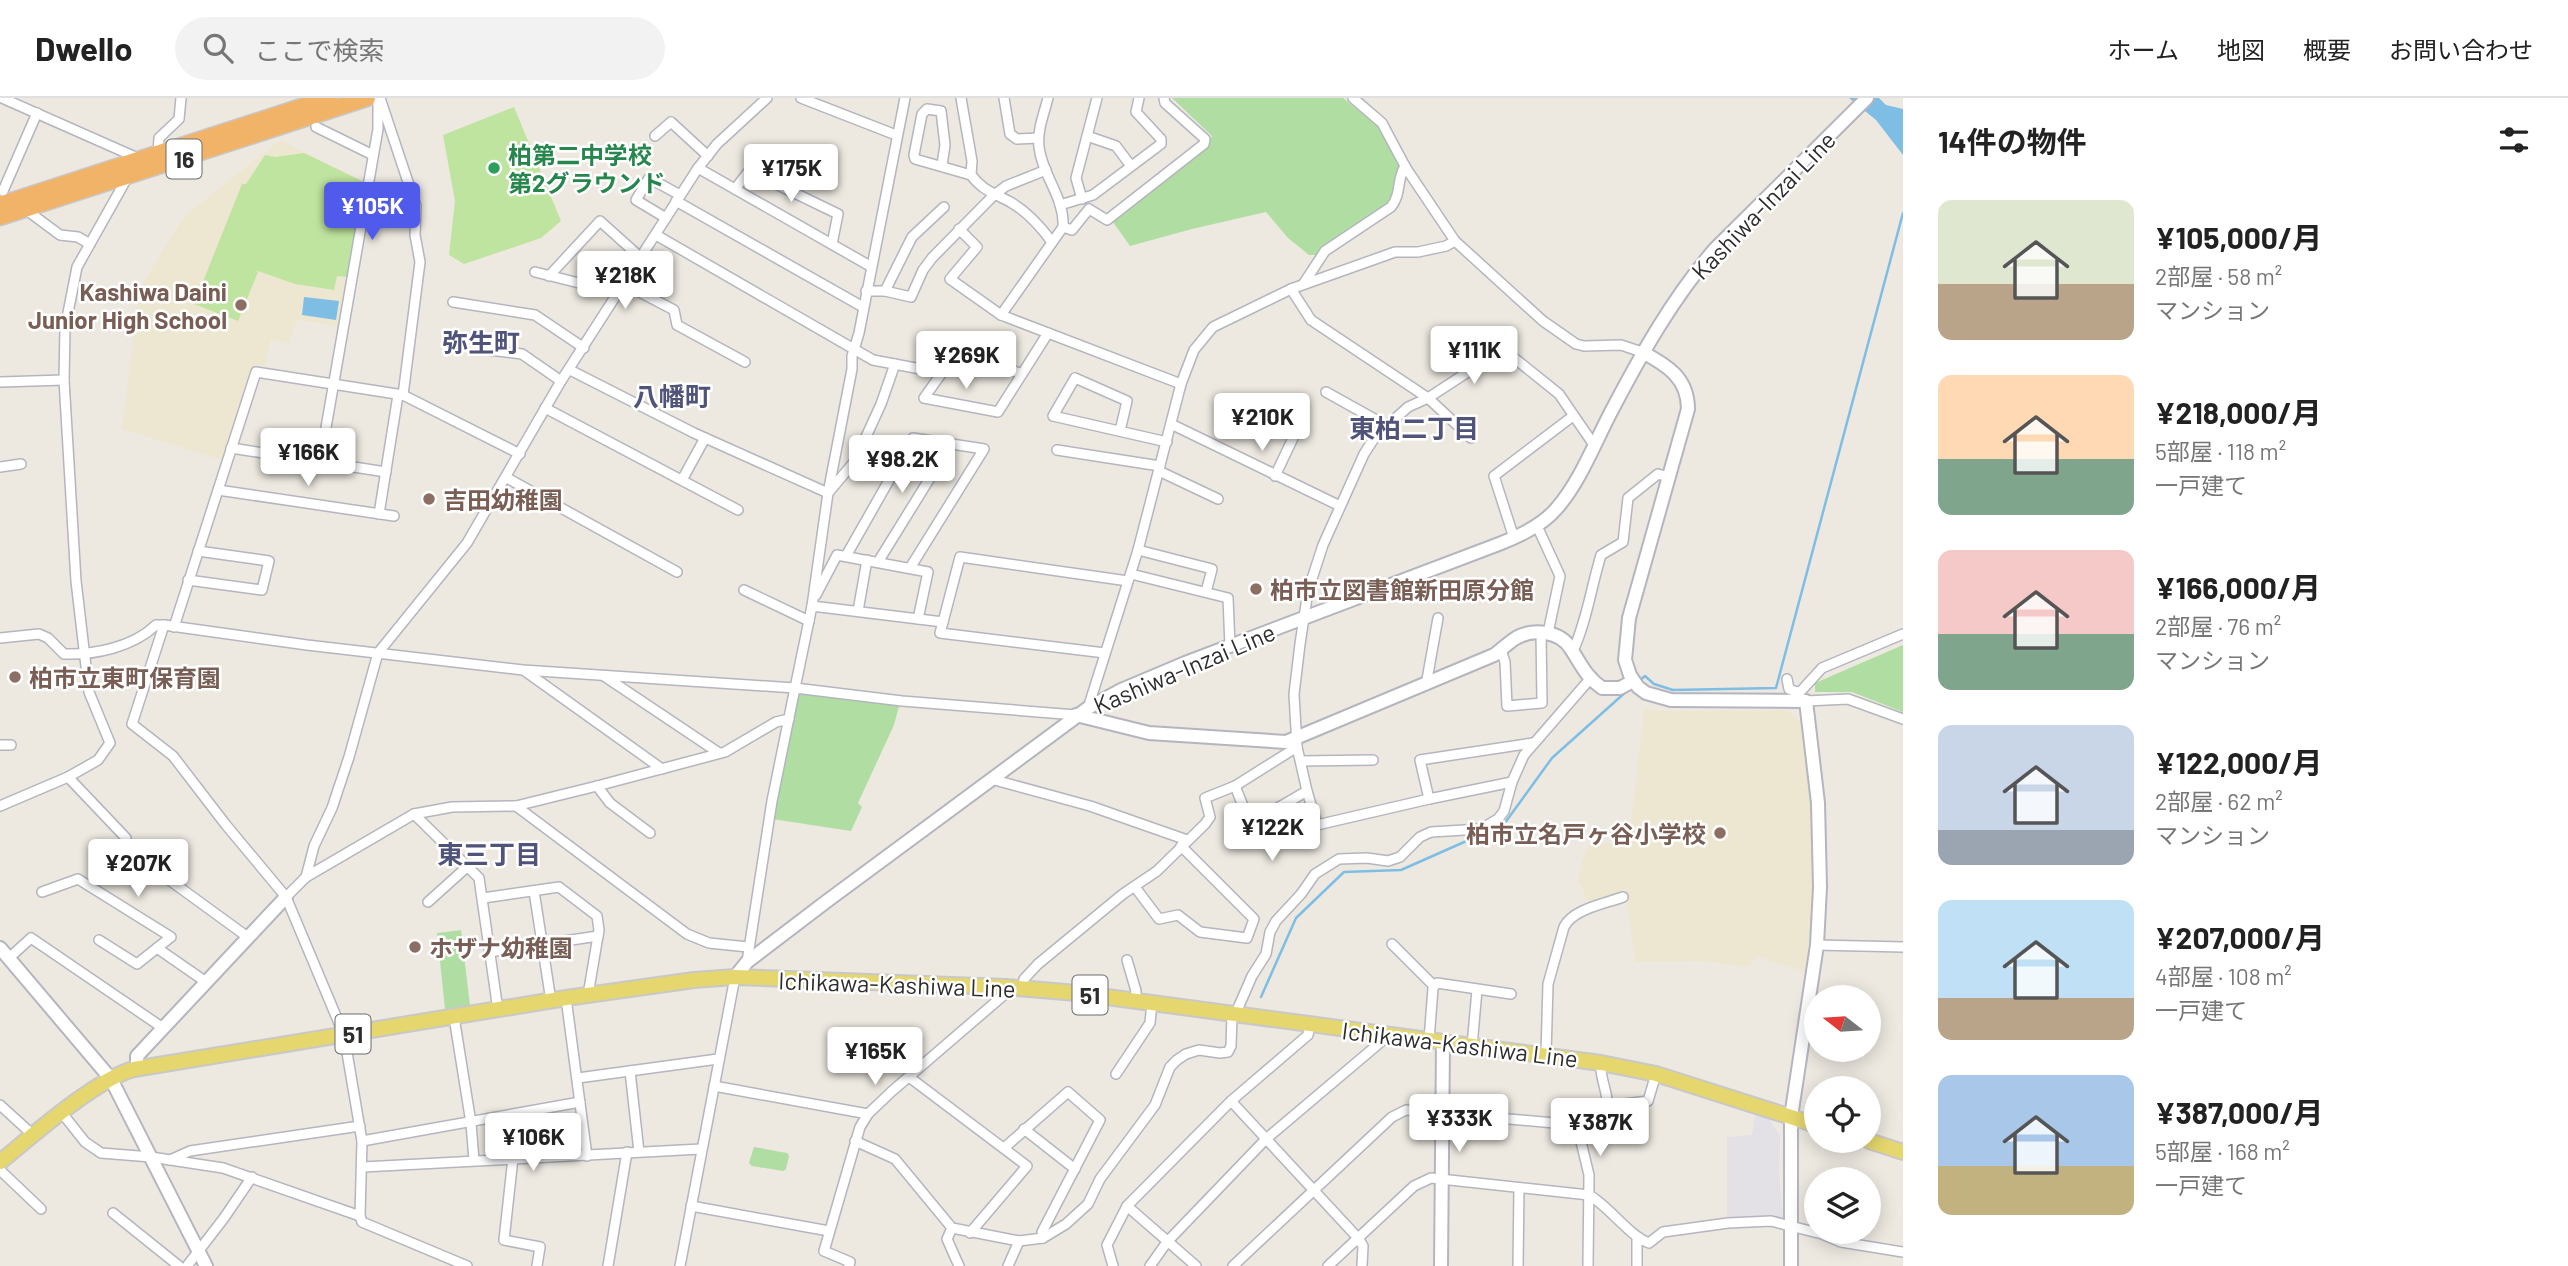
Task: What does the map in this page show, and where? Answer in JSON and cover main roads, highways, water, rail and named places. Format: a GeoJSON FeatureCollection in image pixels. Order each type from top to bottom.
{"type":"FeatureCollection","features":[{"type":"Feature","properties":{"kind":"highway","name":"16"},"geometry":{"type":"LineString","coordinates":[[7,204],[329,98]]}},
{"type":"Feature","properties":{"kind":"highway","name":"16"},"geometry":{"type":"LineString","coordinates":[[7,204],[127,178],[367,98]]}},
{"type":"Feature","properties":{"kind":"main road","name":"Ichikawa-Kashiwa Line"},"geometry":{"type":"LineString","coordinates":[[0,1162],[62,1113],[121,1073],[566,998],[735,977],[1023,988],[1546,1055],[1656,1074],[1804,1121]]}},
{"type":"Feature","properties":{"kind":"main road"},"geometry":{"type":"LineString","coordinates":[[1881,1145],[1903,1152]]}},
{"type":"Feature","properties":{"kind":"water"},"geometry":{"type":"Polygon","coordinates":[[[1849,98],[1879,98],[1886,105],[1903,109],[1903,155],[1876,120],[1849,98]]]}},
{"type":"Feature","properties":{"kind":"water"},"geometry":{"type":"Polygon","coordinates":[[[304,297],[339,301],[336,320],[302,315],[304,297]]]}},
{"type":"Feature","properties":{"kind":"waterway"},"geometry":{"type":"LineString","coordinates":[[1639,681],[1645,676],[1654,684],[1673,690],[1776,688],[1903,213]]}},
{"type":"Feature","properties":{"kind":"waterway"},"geometry":{"type":"LineString","coordinates":[[1261,997],[1296,918],[1344,872],[1401,870],[1471,839],[1499,831],[1552,758],[1628,690]]}},
{"type":"Feature","properties":{"kind":"place","name":"柏第二中学校 第2グラウンド"},"geometry":{"type":"Point","coordinates":[494,168]}},
{"type":"Feature","properties":{"kind":"place","name":"Kashiwa Daini Junior High School"},"geometry":{"type":"Point","coordinates":[241,305]}},
{"type":"Feature","properties":{"kind":"place","name":"吉田幼稚園"},"geometry":{"type":"Point","coordinates":[429,499]}},
{"type":"Feature","properties":{"kind":"place","name":"柏市立図書館新田原分館"},"geometry":{"type":"Point","coordinates":[1256,589]}},
{"type":"Feature","properties":{"kind":"place","name":"柏市立東町保育園"},"geometry":{"type":"Point","coordinates":[15,677]}},
{"type":"Feature","properties":{"kind":"place","name":"柏市立名戸ヶ谷小学校"},"geometry":{"type":"Point","coordinates":[1720,833]}},
{"type":"Feature","properties":{"kind":"place","name":"ホザナ幼稚園"},"geometry":{"type":"Point","coordinates":[415,947]}},
{"type":"Feature","properties":{"kind":"district","name":"弥生町"},"geometry":{"type":"Point","coordinates":[481,341]}},
{"type":"Feature","properties":{"kind":"district","name":"八幡町"},"geometry":{"type":"Point","coordinates":[672,395]}},
{"type":"Feature","properties":{"kind":"district","name":"東柏二丁目"},"geometry":{"type":"Point","coordinates":[1414,427]}},
{"type":"Feature","properties":{"kind":"district","name":"東三丁目"},"geometry":{"type":"Point","coordinates":[489,853]}}]}
